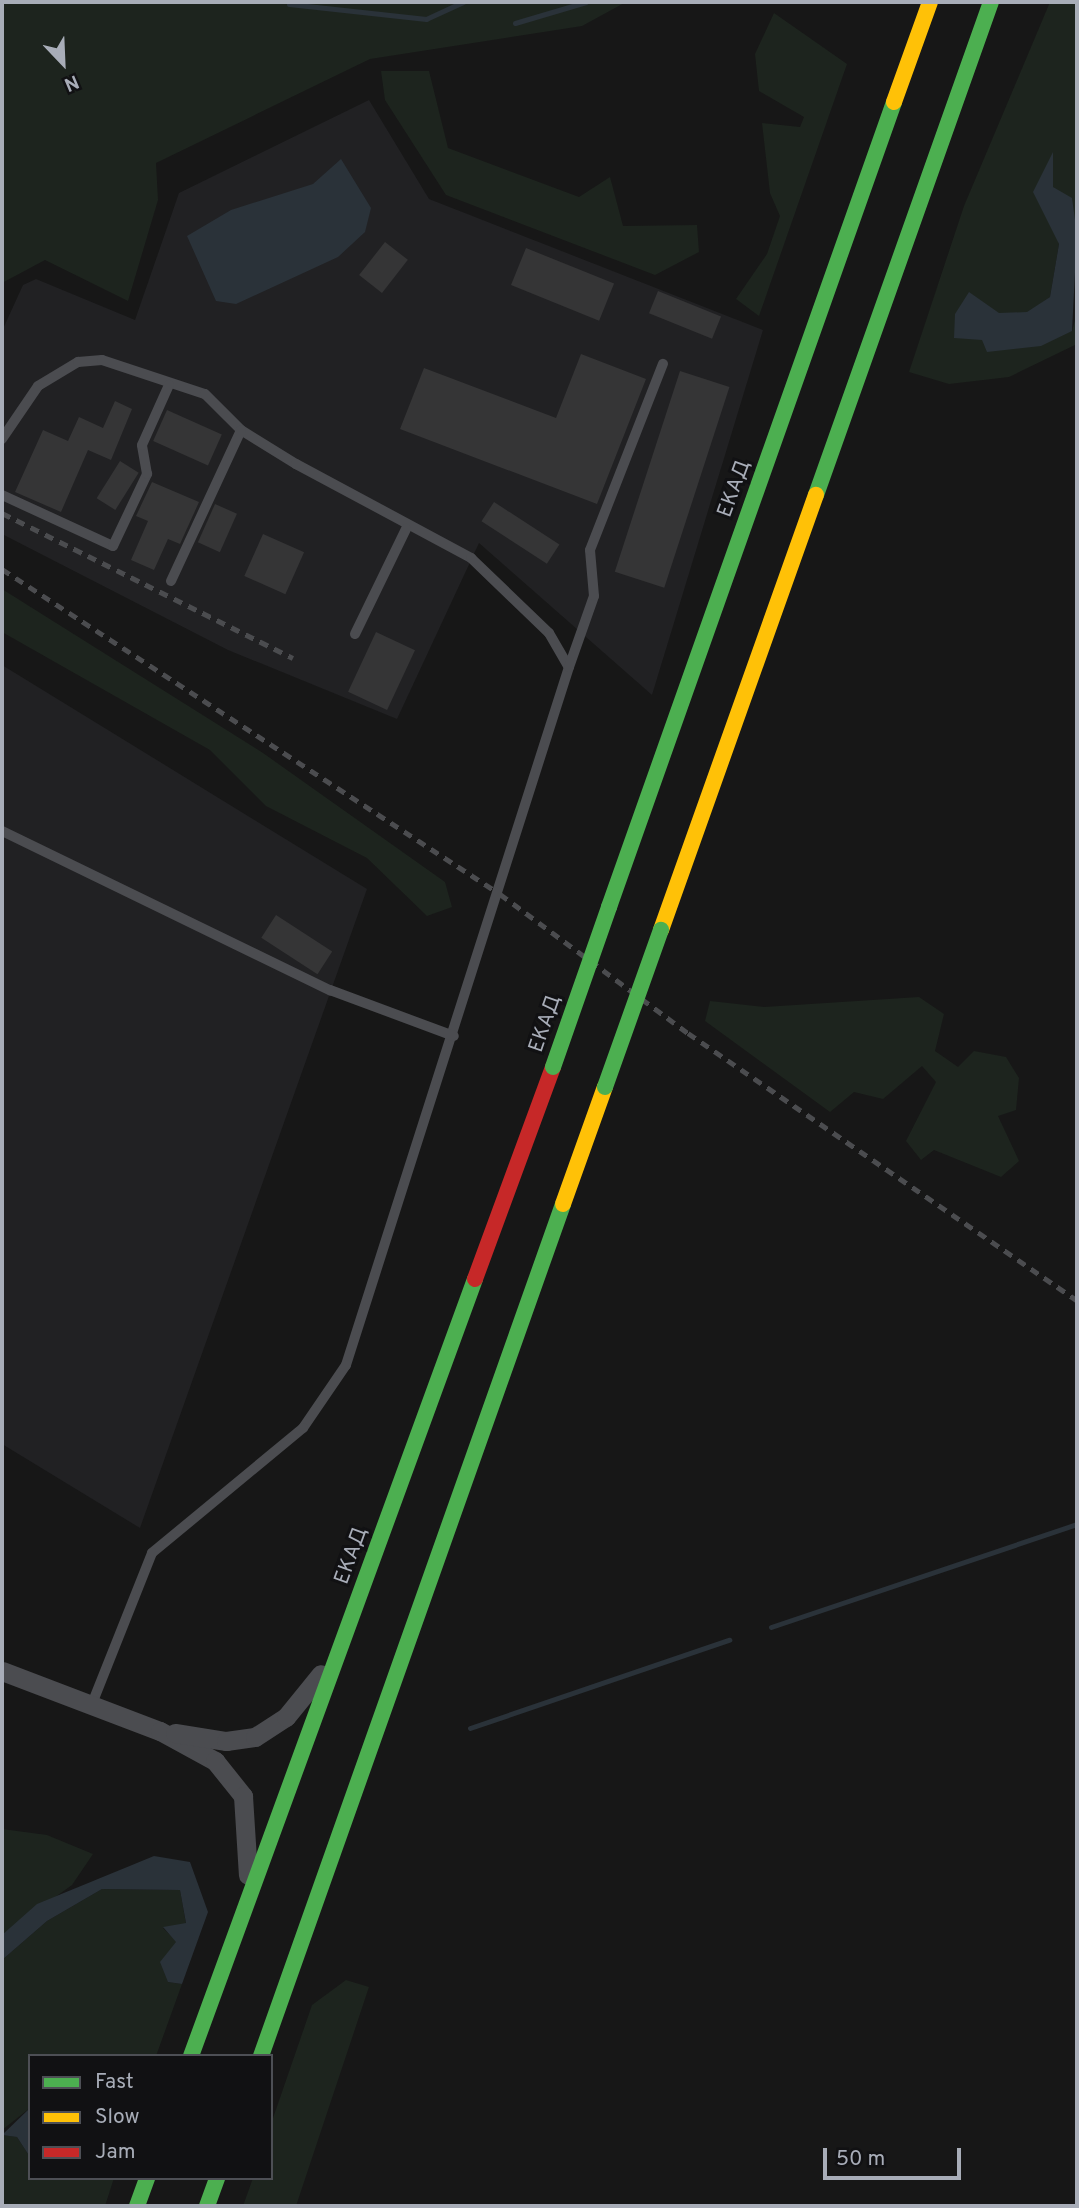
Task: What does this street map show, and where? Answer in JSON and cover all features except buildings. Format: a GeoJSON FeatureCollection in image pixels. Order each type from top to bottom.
{"type":"FeatureCollection","features":[{"type":"Feature","properties":{"kind":"highway","name":"ЕКАД"},"geometry":{"type":"LineString","coordinates":[[192,2054],[553,1067],[930,2]]}},
{"type":"Feature","properties":{"kind":"highway"},"geometry":{"type":"LineString","coordinates":[[262,2054],[991,2]]}},
{"type":"Feature","properties":{"kind":"highway"},"geometry":{"type":"LineString","coordinates":[[136,2206],[146,2180]]}},
{"type":"Feature","properties":{"kind":"highway"},"geometry":{"type":"LineString","coordinates":[[207,2206],[216,2180]]}},
{"type":"Feature","properties":{"kind":"street"},"geometry":{"type":"LineString","coordinates":[[160,1731],[226,1741],[255,1737],[286,1717],[342,1645]]}},
{"type":"Feature","properties":{"kind":"street"},"geometry":{"type":"LineString","coordinates":[[2,1671],[160,1731],[215,1761],[243,1796],[246,1902]]}},
{"type":"Feature","properties":{"kind":"lane"},"geometry":{"type":"LineString","coordinates":[[2,439],[38,386],[78,362],[102,360],[205,394],[241,430],[405,528],[471,558],[549,634],[569,667]]}},
{"type":"Feature","properties":{"kind":"lane"},"geometry":{"type":"LineString","coordinates":[[91,1706],[152,1553],[303,1428],[346,1365],[594,596],[590,550],[663,364]]}},
{"type":"Feature","properties":{"kind":"lane"},"geometry":{"type":"LineString","coordinates":[[2,495],[113,546],[147,474],[142,445],[169,384]]}},
{"type":"Feature","properties":{"kind":"lane"},"geometry":{"type":"LineString","coordinates":[[171,581],[241,430]]}},
{"type":"Feature","properties":{"kind":"lane"},"geometry":{"type":"LineString","coordinates":[[355,634],[405,528]]}},
{"type":"Feature","properties":{"kind":"lane"},"geometry":{"type":"LineString","coordinates":[[2,831],[330,990],[454,1036]]}},
{"type":"Feature","properties":{"kind":"shaded area"},"geometry":{"type":"Polygon","coordinates":[[[2,2],[626,2],[582,26],[370,59],[156,163],[158,200],[128,301],[45,260],[2,283],[2,2]]]}},
{"type":"Feature","properties":{"kind":"shaded area"},"geometry":{"type":"Polygon","coordinates":[[[1050,2],[1077,2],[1077,234],[1053,187],[1052,153],[1054,226],[1059,244],[1050,297],[1027,313],[999,313],[954,338],[1072,331],[1077,313],[1077,344],[1009,377],[949,384],[909,372],[964,206],[1050,2]]]}},
{"type":"Feature","properties":{"kind":"shaded area"},"geometry":{"type":"Polygon","coordinates":[[[774,13],[847,64],[759,316],[736,299],[767,254],[780,216],[770,193],[762,123],[800,127],[804,117],[759,91],[755,54],[774,13]]]}},
{"type":"Feature","properties":{"kind":"shaded area"},"geometry":{"type":"Polygon","coordinates":[[[381,71],[429,71],[448,148],[579,197],[610,177],[623,226],[697,225],[699,252],[655,275],[446,195],[385,100],[381,71]]]}},
{"type":"Feature","properties":{"kind":"shaded area"},"geometry":{"type":"Polygon","coordinates":[[[369,100],[429,199],[763,330],[652,695],[479,543],[397,719],[228,650],[2,534],[2,331],[23,285],[36,279],[135,320],[179,193],[369,100]]]}},
{"type":"Feature","properties":{"kind":"shaded area"},"geometry":{"type":"Polygon","coordinates":[[[1053,152],[1053,187],[1072,198],[1077,234],[1072,331],[1041,346],[987,352],[982,340],[954,338],[955,314],[969,292],[999,313],[1027,312],[1050,297],[1059,244],[1033,192],[1053,152]]]}},
{"type":"Feature","properties":{"kind":"shaded area"},"geometry":{"type":"Polygon","coordinates":[[[341,159],[371,208],[365,232],[338,257],[236,304],[216,301],[187,236],[231,210],[313,184],[341,159]]]}},
{"type":"Feature","properties":{"kind":"shaded area"},"geometry":{"type":"Polygon","coordinates":[[[2,589],[263,753],[445,882],[452,907],[427,916],[367,858],[266,806],[210,750],[2,632],[2,589]]]}},
{"type":"Feature","properties":{"kind":"shaded area"},"geometry":{"type":"Polygon","coordinates":[[[2,665],[367,889],[140,1528],[2,1444],[2,665]]]}},
{"type":"Feature","properties":{"kind":"shaded area"},"geometry":{"type":"Polygon","coordinates":[[[919,997],[944,1014],[935,1051],[958,1067],[974,1051],[1006,1057],[1019,1078],[1016,1110],[998,1116],[1019,1161],[1001,1177],[934,1150],[921,1160],[906,1141],[936,1082],[922,1066],[883,1099],[854,1092],[830,1112],[705,1021],[710,1001],[764,1007],[919,997]]]}},
{"type":"Feature","properties":{"kind":"shaded area"},"geometry":{"type":"Polygon","coordinates":[[[2,1829],[47,1835],[93,1854],[72,1885],[2,1935],[2,1829]]]}},
{"type":"Feature","properties":{"kind":"shaded area"},"geometry":{"type":"Polygon","coordinates":[[[154,1856],[190,1862],[208,1912],[182,1984],[168,1982],[160,1962],[176,1942],[163,1927],[186,1923],[180,1890],[102,1889],[47,1921],[2,1960],[2,1935],[37,1904],[154,1856]]]}},
{"type":"Feature","properties":{"kind":"shaded area"},"geometry":{"type":"Polygon","coordinates":[[[102,1889],[180,1890],[186,1924],[163,1928],[177,1942],[168,1982],[182,1984],[157,2054],[28,2054],[28,2110],[2,2130],[2,1960],[47,1921],[102,1889]]]}},
{"type":"Feature","properties":{"kind":"shaded area"},"geometry":{"type":"Polygon","coordinates":[[[346,1980],[369,1987],[296,2206],[243,2206],[252,2180],[273,2180],[273,2118],[312,2005],[346,1980]]]}},
{"type":"Feature","properties":{"kind":"shaded area"},"geometry":{"type":"Polygon","coordinates":[[[28,2110],[28,2154],[17,2137],[2,2135],[28,2110]]]}},
{"type":"Feature","properties":{"kind":"shaded area"},"geometry":{"type":"Polygon","coordinates":[[[2,2135],[17,2137],[28,2154],[28,2180],[113,2180],[105,2206],[2,2206],[2,2135]]]}},
{"type":"Feature","properties":{"kind":"waterway"},"geometry":{"type":"LineString","coordinates":[[289,4],[426,19],[463,2]]}},
{"type":"Feature","properties":{"kind":"waterway"},"geometry":{"type":"LineString","coordinates":[[515,23],[586,2]]}},
{"type":"Feature","properties":{"kind":"waterway"},"geometry":{"type":"LineString","coordinates":[[771,1627],[1077,1524]]}},
{"type":"Feature","properties":{"kind":"waterway"},"geometry":{"type":"LineString","coordinates":[[470,1728],[729,1640]]}},
{"type":"Feature","properties":{"kind":"railway"},"geometry":{"type":"LineString","coordinates":[[2,513],[293,658]]}},
{"type":"Feature","properties":{"kind":"railway"},"geometry":{"type":"LineString","coordinates":[[2,569],[500,894],[688,1033],[1077,1300]]}},
{"type":"Feature","properties":{"kind":"traffic: fast"},"geometry":{"type":"LineString","coordinates":[[816,495],[991,2]]}},
{"type":"Feature","properties":{"kind":"traffic: fast"},"geometry":{"type":"LineString","coordinates":[[609,907],[894,102]]}},
{"type":"Feature","properties":{"kind":"traffic: fast"},"geometry":{"type":"LineString","coordinates":[[553,1067],[609,907]]}},
{"type":"Feature","properties":{"kind":"traffic: fast"},"geometry":{"type":"LineString","coordinates":[[605,1087],[661,930]]}},
{"type":"Feature","properties":{"kind":"traffic: fast"},"geometry":{"type":"LineString","coordinates":[[262,2054],[563,1204]]}},
{"type":"Feature","properties":{"kind":"traffic: fast"},"geometry":{"type":"LineString","coordinates":[[192,2054],[475,1279]]}},
{"type":"Feature","properties":{"kind":"traffic: fast"},"geometry":{"type":"LineString","coordinates":[[137,2206],[146,2180]]}},
{"type":"Feature","properties":{"kind":"traffic: fast"},"geometry":{"type":"LineString","coordinates":[[207,2206],[216,2180]]}},
{"type":"Feature","properties":{"kind":"traffic: slow"},"geometry":{"type":"LineString","coordinates":[[894,102],[930,2]]}},
{"type":"Feature","properties":{"kind":"traffic: slow"},"geometry":{"type":"LineString","coordinates":[[661,930],[816,495]]}},
{"type":"Feature","properties":{"kind":"traffic: slow"},"geometry":{"type":"LineString","coordinates":[[563,1204],[605,1087]]}},
{"type":"Feature","properties":{"kind":"traffic: jam"},"geometry":{"type":"LineString","coordinates":[[475,1279],[553,1067]]}}]}
